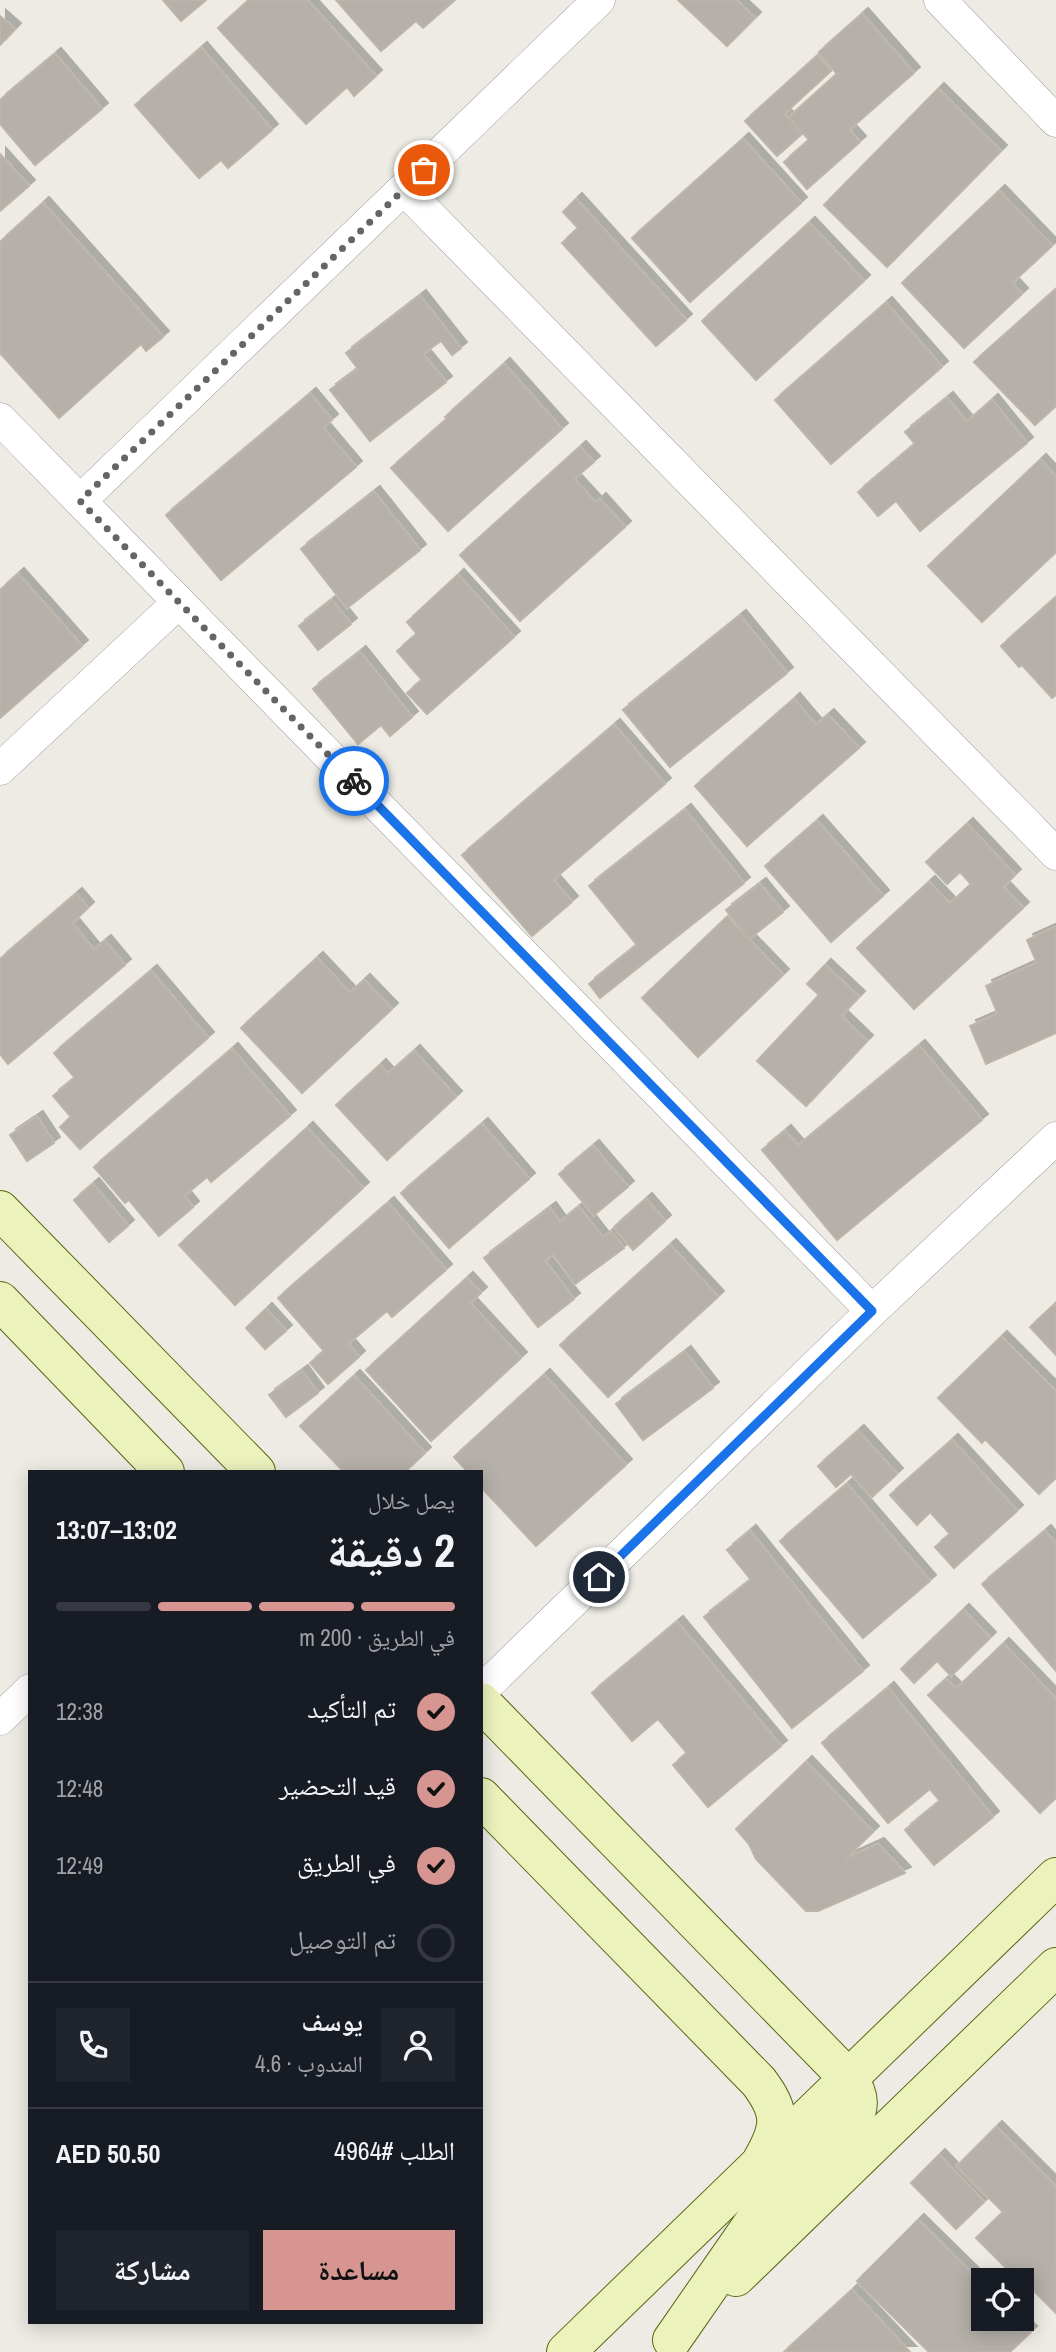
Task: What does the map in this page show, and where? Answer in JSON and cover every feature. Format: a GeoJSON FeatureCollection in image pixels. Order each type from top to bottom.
{"type":"FeatureCollection","features":[{"type":"Feature","properties":{"kind":"street"},"geometry":{"type":"LineString","coordinates":[[80,501],[599,0]]}},
{"type":"Feature","properties":{"kind":"street"},"geometry":{"type":"LineString","coordinates":[[940,0],[1056,121]]}},
{"type":"Feature","properties":{"kind":"street"},"geometry":{"type":"LineString","coordinates":[[404,189],[1056,854]]}},
{"type":"Feature","properties":{"kind":"street"},"geometry":{"type":"LineString","coordinates":[[0,419],[872,1311]]}},
{"type":"Feature","properties":{"kind":"street"},"geometry":{"type":"LineString","coordinates":[[0,769],[179,602]]}},
{"type":"Feature","properties":{"kind":"street"},"geometry":{"type":"LineString","coordinates":[[483,1689],[872,1311],[1056,1138]]}},
{"type":"Feature","properties":{"kind":"street"},"geometry":{"type":"LineString","coordinates":[[0,1210],[254,1470]]}},
{"type":"Feature","properties":{"kind":"street"},"geometry":{"type":"LineString","coordinates":[[0,1301],[163,1470]]}},
{"type":"Feature","properties":{"kind":"street"},"geometry":{"type":"LineString","coordinates":[[0,1719],[28,1692]]}},
{"type":"Feature","properties":{"kind":"street"},"geometry":{"type":"LineString","coordinates":[[483,1704],[856,2088],[859,2103],[856,2116],[849,2127],[758,2216],[665,2346]]}},
{"type":"Feature","properties":{"kind":"street"},"geometry":{"type":"LineString","coordinates":[[483,1799],[759,2082],[776,2109],[777,2126],[773,2141],[760,2163]]}},
{"type":"Feature","properties":{"kind":"street"},"geometry":{"type":"LineString","coordinates":[[566,2352],[1056,1877]]}},
{"type":"Feature","properties":{"kind":"street"},"geometry":{"type":"LineString","coordinates":[[665,2346],[1056,1967]]}},
{"type":"Feature","properties":{"kind":"building"},"geometry":{"type":"Polygon","coordinates":[[[163,0],[206,0],[181,21],[163,0]]]}},
{"type":"Feature","properties":{"kind":"building"},"geometry":{"type":"Polygon","coordinates":[[[249,0],[307,0],[376,76],[354,96],[347,87],[306,124],[218,28],[249,0]]]}},
{"type":"Feature","properties":{"kind":"building"},"geometry":{"type":"Polygon","coordinates":[[[336,0],[455,0],[423,28],[416,21],[381,51],[336,0]]]}},
{"type":"Feature","properties":{"kind":"building"},"geometry":{"type":"Polygon","coordinates":[[[678,0],[736,0],[755,18],[727,46],[678,0]]]}},
{"type":"Feature","properties":{"kind":"building"},"geometry":{"type":"Polygon","coordinates":[[[862,14],[914,73],[849,130],[860,142],[807,189],[784,162],[809,140],[789,117],[837,74],[819,52],[862,14]]]}},
{"type":"Feature","properties":{"kind":"building"},"geometry":{"type":"Polygon","coordinates":[[[0,16],[15,29],[0,45],[0,16]]]}},
{"type":"Feature","properties":{"kind":"building"},"geometry":{"type":"Polygon","coordinates":[[[201,48],[272,130],[228,168],[221,160],[199,178],[135,105],[201,48]]]}},
{"type":"Feature","properties":{"kind":"building"},"geometry":{"type":"Polygon","coordinates":[[[55,54],[102,109],[35,165],[0,124],[0,100],[55,54]]]}},
{"type":"Feature","properties":{"kind":"building"},"geometry":{"type":"Polygon","coordinates":[[[817,56],[831,71],[784,114],[802,134],[777,156],[745,121],[817,56]]]}},
{"type":"Feature","properties":{"kind":"building"},"geometry":{"type":"Polygon","coordinates":[[[938,89],[1001,151],[887,267],[824,205],[938,89]]]}},
{"type":"Feature","properties":{"kind":"building"},"geometry":{"type":"Polygon","coordinates":[[[743,139],[801,203],[690,302],[632,238],[743,139]]]}},
{"type":"Feature","properties":{"kind":"building"},"geometry":{"type":"Polygon","coordinates":[[[0,154],[29,186],[0,211],[0,154]]]}},
{"type":"Feature","properties":{"kind":"building"},"geometry":{"type":"Polygon","coordinates":[[[999,191],[1052,246],[1012,283],[1022,294],[964,348],[902,283],[999,191]]]}},
{"type":"Feature","properties":{"kind":"building"},"geometry":{"type":"Polygon","coordinates":[[[576,199],[686,320],[656,346],[562,243],[578,228],[563,212],[576,199]]]}},
{"type":"Feature","properties":{"kind":"building"},"geometry":{"type":"Polygon","coordinates":[[[43,203],[163,337],[146,351],[141,344],[59,418],[0,353],[0,242],[43,203]]]}},
{"type":"Feature","properties":{"kind":"building"},"geometry":{"type":"Polygon","coordinates":[[[809,223],[864,281],[756,380],[702,321],[809,223]]]}},
{"type":"Feature","properties":{"kind":"building"},"geometry":{"type":"Polygon","coordinates":[[[1056,289],[1056,406],[1035,425],[974,362],[1056,289]]]}},
{"type":"Feature","properties":{"kind":"building"},"geometry":{"type":"Polygon","coordinates":[[[420,296],[461,348],[452,355],[441,341],[423,354],[446,382],[370,441],[330,390],[358,369],[346,353],[420,296]]]}},
{"type":"Feature","properties":{"kind":"building"},"geometry":{"type":"Polygon","coordinates":[[[886,303],[942,367],[831,464],[775,400],[886,303]]]}},
{"type":"Feature","properties":{"kind":"building"},"geometry":{"type":"Polygon","coordinates":[[[504,364],[562,429],[448,531],[391,468],[504,364]]]}},
{"type":"Feature","properties":{"kind":"building"},"geometry":{"type":"Polygon","coordinates":[[[310,394],[332,420],[323,428],[356,467],[221,580],[166,515],[310,394]]]}},
{"type":"Feature","properties":{"kind":"building"},"geometry":{"type":"Polygon","coordinates":[[[947,398],[967,422],[992,400],[1027,443],[920,531],[896,501],[878,516],[858,492],[915,444],[905,432],[947,398]]]}},
{"type":"Feature","properties":{"kind":"building"},"geometry":{"type":"Polygon","coordinates":[[[580,447],[594,462],[574,479],[596,503],[600,499],[625,527],[520,621],[460,555],[580,447]]]}},
{"type":"Feature","properties":{"kind":"building"},"geometry":{"type":"Polygon","coordinates":[[[1040,460],[1056,477],[1056,552],[982,622],[928,566],[1040,460]]]}},
{"type":"Feature","properties":{"kind":"building"},"geometry":{"type":"Polygon","coordinates":[[[374,492],[420,550],[347,608],[301,549],[374,492]]]}},
{"type":"Feature","properties":{"kind":"building"},"geometry":{"type":"Polygon","coordinates":[[[18,574],[82,646],[0,718],[0,590],[18,574]]]}},
{"type":"Feature","properties":{"kind":"building"},"geometry":{"type":"Polygon","coordinates":[[[458,575],[514,637],[427,714],[407,693],[422,680],[397,651],[417,634],[407,622],[458,575]]]}},
{"type":"Feature","properties":{"kind":"building"},"geometry":{"type":"Polygon","coordinates":[[[1056,597],[1056,695],[1052,698],[1001,646],[1056,597]]]}},
{"type":"Feature","properties":{"kind":"building"},"geometry":{"type":"Polygon","coordinates":[[[332,600],[351,624],[318,650],[299,626],[332,600]]]}},
{"type":"Feature","properties":{"kind":"building"},"geometry":{"type":"Polygon","coordinates":[[[740,616],[787,673],[670,767],[623,710],[740,616]]]}},
{"type":"Feature","properties":{"kind":"building"},"geometry":{"type":"Polygon","coordinates":[[[360,652],[412,717],[390,736],[381,725],[358,744],[313,689],[360,652]]]}},
{"type":"Feature","properties":{"kind":"building"},"geometry":{"type":"Polygon","coordinates":[[[794,699],[816,725],[828,715],[859,748],[747,846],[695,786],[794,699]]]}},
{"type":"Feature","properties":{"kind":"building"},"geometry":{"type":"Polygon","coordinates":[[[614,725],[665,784],[553,880],[572,902],[532,936],[462,855],[614,725]]]}},
{"type":"Feature","properties":{"kind":"building"},"geometry":{"type":"Polygon","coordinates":[[[685,810],[744,883],[600,998],[589,984],[637,945],[589,886],[685,810]]]}},
{"type":"Feature","properties":{"kind":"building"},"geometry":{"type":"Polygon","coordinates":[[[817,821],[883,896],[831,942],[765,866],[817,821]]]}},
{"type":"Feature","properties":{"kind":"building"},"geometry":{"type":"Polygon","coordinates":[[[967,824],[1015,875],[1003,887],[1023,908],[914,1009],[857,948],[929,882],[950,904],[971,884],[960,872],[947,884],[926,862],[967,824]]]}},
{"type":"Feature","properties":{"kind":"building"},"geometry":{"type":"Polygon","coordinates":[[[760,884],[783,912],[749,939],[726,910],[760,884]]]}},
{"type":"Feature","properties":{"kind":"building"},"geometry":{"type":"Polygon","coordinates":[[[76,894],[88,908],[72,923],[94,950],[105,941],[125,965],[8,1064],[0,1054],[0,959],[76,894]]]}},
{"type":"Feature","properties":{"kind":"building"},"geometry":{"type":"Polygon","coordinates":[[[727,917],[783,975],[698,1057],[642,998],[727,917]]]}},
{"type":"Feature","properties":{"kind":"building"},"geometry":{"type":"Polygon","coordinates":[[[1056,927],[1056,1033],[986,1064],[970,1026],[998,1014],[986,986],[1037,963],[1027,940],[1056,927]]]}},
{"type":"Feature","properties":{"kind":"building"},"geometry":{"type":"Polygon","coordinates":[[[317,958],[350,993],[364,980],[392,1009],[302,1093],[241,1028],[317,958]]]}},
{"type":"Feature","properties":{"kind":"building"},"geometry":{"type":"Polygon","coordinates":[[[825,965],[859,997],[841,1016],[867,1041],[806,1106],[757,1061],[819,995],[807,984],[825,965]]]}},
{"type":"Feature","properties":{"kind":"building"},"geometry":{"type":"Polygon","coordinates":[[[151,971],[208,1038],[80,1149],[60,1127],[71,1117],[53,1096],[75,1078],[54,1053],[151,971]]]}},
{"type":"Feature","properties":{"kind":"building"},"geometry":{"type":"Polygon","coordinates":[[[919,1046],[982,1120],[837,1240],[762,1150],[785,1131],[798,1146],[919,1046]]]}},
{"type":"Feature","properties":{"kind":"building"},"geometry":{"type":"Polygon","coordinates":[[[232,1049],[290,1116],[211,1182],[207,1177],[184,1196],[193,1207],[159,1236],[129,1200],[125,1203],[94,1167],[232,1049]]]}},
{"type":"Feature","properties":{"kind":"building"},"geometry":{"type":"Polygon","coordinates":[[[414,1051],[456,1097],[387,1160],[336,1105],[380,1065],[388,1074],[414,1051]]]}},
{"type":"Feature","properties":{"kind":"building"},"geometry":{"type":"Polygon","coordinates":[[[37,1117],[54,1143],[27,1161],[10,1135],[37,1117]]]}},
{"type":"Feature","properties":{"kind":"building"},"geometry":{"type":"Polygon","coordinates":[[[482,1124],[529,1179],[449,1248],[401,1193],[482,1124]]]}},
{"type":"Feature","properties":{"kind":"building"},"geometry":{"type":"Polygon","coordinates":[[[307,1128],[363,1188],[235,1305],[179,1245],[307,1128]]]}},
{"type":"Feature","properties":{"kind":"building"},"geometry":{"type":"Polygon","coordinates":[[[593,1146],[628,1187],[594,1215],[559,1174],[593,1146]]]}},
{"type":"Feature","properties":{"kind":"building"},"geometry":{"type":"Polygon","coordinates":[[[93,1184],[128,1226],[109,1242],[74,1200],[93,1184]]]}},
{"type":"Feature","properties":{"kind":"building"},"geometry":{"type":"Polygon","coordinates":[[[646,1199],[665,1221],[633,1250],[614,1227],[646,1199]]]}},
{"type":"Feature","properties":{"kind":"building"},"geometry":{"type":"Polygon","coordinates":[[[388,1203],[446,1270],[392,1317],[387,1311],[348,1344],[359,1357],[328,1384],[310,1363],[324,1351],[278,1298],[388,1203]]]}},
{"type":"Feature","properties":{"kind":"building"},"geometry":{"type":"Polygon","coordinates":[[[579,1207],[603,1238],[611,1232],[624,1248],[575,1284],[553,1254],[545,1261],[574,1299],[538,1327],[484,1258],[550,1208],[560,1222],[579,1207]]]}},
{"type":"Feature","properties":{"kind":"building"},"geometry":{"type":"Polygon","coordinates":[[[670,1245],[718,1297],[608,1397],[560,1345],[670,1245]]]}},
{"type":"Feature","properties":{"kind":"building"},"geometry":{"type":"Polygon","coordinates":[[[467,1278],[481,1293],[470,1303],[521,1358],[431,1441],[366,1370],[467,1278]]]}},
{"type":"Feature","properties":{"kind":"building"},"geometry":{"type":"Polygon","coordinates":[[[1054,1305],[1056,1307],[1056,1355],[1030,1327],[1054,1305]]]}},
{"type":"Feature","properties":{"kind":"building"},"geometry":{"type":"Polygon","coordinates":[[[266,1309],[286,1331],[265,1349],[246,1328],[266,1309]]]}},
{"type":"Feature","properties":{"kind":"building"},"geometry":{"type":"Polygon","coordinates":[[[1001,1337],[1056,1392],[1056,1478],[1039,1494],[985,1439],[982,1443],[938,1398],[1001,1337]]]}},
{"type":"Feature","properties":{"kind":"building"},"geometry":{"type":"Polygon","coordinates":[[[685,1352],[713,1388],[643,1440],[616,1404],[685,1352]]]}},
{"type":"Feature","properties":{"kind":"building"},"geometry":{"type":"Polygon","coordinates":[[[302,1371],[318,1393],[286,1417],[269,1395],[302,1371]]]}},
{"type":"Feature","properties":{"kind":"building"},"geometry":{"type":"Polygon","coordinates":[[[544,1375],[626,1465],[536,1546],[483,1489],[483,1470],[466,1470],[454,1457],[544,1375]]]}},
{"type":"Feature","properties":{"kind":"building"},"geometry":{"type":"Polygon","coordinates":[[[354,1376],[425,1453],[407,1470],[342,1470],[300,1426],[354,1376]]]}},
{"type":"Feature","properties":{"kind":"building"},"geometry":{"type":"Polygon","coordinates":[[[858,1431],[897,1474],[872,1497],[851,1474],[836,1487],[818,1466],[858,1431]]]}},
{"type":"Feature","properties":{"kind":"building"},"geometry":{"type":"Polygon","coordinates":[[[952,1440],[1017,1511],[954,1568],[935,1547],[950,1534],[930,1512],[917,1525],[890,1495],[952,1440]]]}},
{"type":"Feature","properties":{"kind":"building"},"geometry":{"type":"Polygon","coordinates":[[[847,1484],[930,1581],[863,1638],[780,1541],[847,1484]]]}},
{"type":"Feature","properties":{"kind":"building"},"geometry":{"type":"Polygon","coordinates":[[[750,1531],[863,1671],[792,1728],[704,1617],[751,1580],[727,1550],[750,1531]]]}},
{"type":"Feature","properties":{"kind":"building"},"geometry":{"type":"Polygon","coordinates":[[[1045,1531],[1056,1544],[1056,1671],[982,1584],[1045,1531]]]}},
{"type":"Feature","properties":{"kind":"building"},"geometry":{"type":"Polygon","coordinates":[[[963,1610],[990,1638],[951,1676],[937,1661],[914,1683],[901,1669],[963,1610]]]}},
{"type":"Feature","properties":{"kind":"building"},"geometry":{"type":"Polygon","coordinates":[[[677,1622],[781,1746],[708,1807],[673,1765],[687,1753],[658,1719],[632,1741],[592,1693],[677,1622]]]}},
{"type":"Feature","properties":{"kind":"building"},"geometry":{"type":"Polygon","coordinates":[[[1003,1644],[1056,1699],[1056,1798],[1040,1813],[928,1695],[946,1679],[956,1689],[1003,1644]]]}},
{"type":"Feature","properties":{"kind":"building"},"geometry":{"type":"Polygon","coordinates":[[[888,1688],[993,1817],[934,1865],[905,1830],[940,1801],[930,1789],[888,1823],[822,1743],[888,1688]]]}},
{"type":"Feature","properties":{"kind":"building"},"geometry":{"type":"Polygon","coordinates":[[[806,1762],[873,1832],[845,1859],[878,1844],[905,1873],[818,1911],[806,1911],[756,1859],[749,1844],[736,1829],[806,1762]]]}},
{"type":"Feature","properties":{"kind":"building"},"geometry":{"type":"Polygon","coordinates":[[[996,2127],[1056,2187],[1056,2313],[1034,2291],[1034,2268],[1006,2268],[976,2238],[1003,2212],[957,2166],[996,2127]]]}},
{"type":"Feature","properties":{"kind":"building"},"geometry":{"type":"Polygon","coordinates":[[[939,2155],[984,2202],[956,2229],[911,2183],[939,2155]]]}},
{"type":"Feature","properties":{"kind":"building"},"geometry":{"type":"Polygon","coordinates":[[[918,2220],[971,2272],[971,2331],[1031,2332],[1010,2352],[929,2352],[857,2281],[918,2220]]]}},
{"type":"Feature","properties":{"kind":"building"},"geometry":{"type":"Polygon","coordinates":[[[852,2290],[910,2352],[784,2352],[852,2290]]]}},
{"type":"Feature","properties":{"kind":"way so far"},"geometry":{"type":"LineString","coordinates":[[354,781],[80,501],[424,170]]}},
{"type":"Feature","properties":{"kind":"route"},"geometry":{"type":"LineString","coordinates":[[354,781],[872,1311],[599,1577]]}}]}
